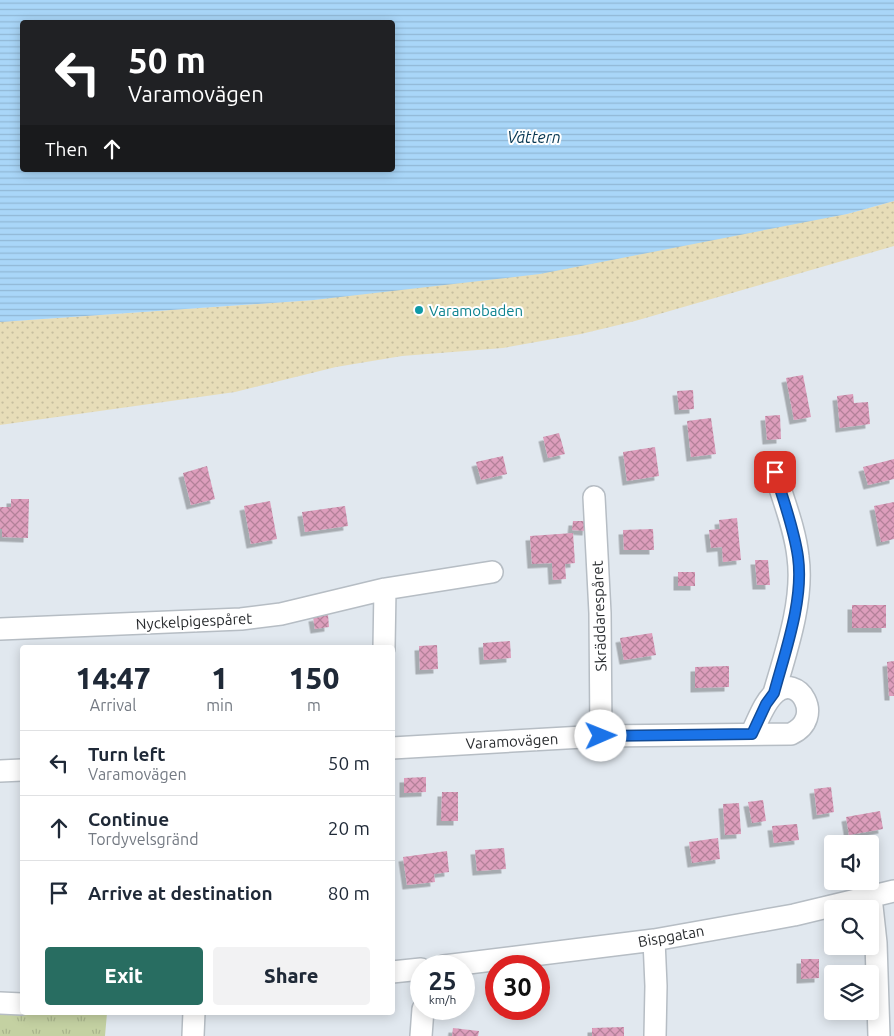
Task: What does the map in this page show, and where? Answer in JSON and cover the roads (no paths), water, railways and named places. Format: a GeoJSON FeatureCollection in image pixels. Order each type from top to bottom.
{"type":"FeatureCollection","features":[{"type":"Feature","properties":{"kind":"street"},"geometry":{"type":"LineString","coordinates":[[752,734],[766,704],[774,693],[796,604],[798,558],[794,536],[775,472]]}},
{"type":"Feature","properties":{"kind":"street","name":"Skräddarespåret"},"geometry":{"type":"LineString","coordinates":[[594,496],[600,613],[601,736]]}},
{"type":"Feature","properties":{"kind":"street","name":"Nyckelpigespåret"},"geometry":{"type":"LineString","coordinates":[[0,629],[241,619],[281,614],[386,589],[492,572]]}},
{"type":"Feature","properties":{"kind":"street"},"geometry":{"type":"LineString","coordinates":[[384,645],[386,589]]}},
{"type":"Feature","properties":{"kind":"street","name":"Varamovägen"},"geometry":{"type":"LineString","coordinates":[[395,748],[601,736],[791,734],[799,730],[804,724],[808,713],[807,702],[802,694],[792,688],[784,688],[774,693]]}},
{"type":"Feature","properties":{"kind":"street"},"geometry":{"type":"LineString","coordinates":[[0,771],[20,770]]}},
{"type":"Feature","properties":{"kind":"street","name":"Bispgatan"},"geometry":{"type":"LineString","coordinates":[[475,962],[654,940],[794,914],[871,898],[894,891]]}},
{"type":"Feature","properties":{"kind":"street"},"geometry":{"type":"LineString","coordinates":[[871,898],[876,944],[879,1036]]}},
{"type":"Feature","properties":{"kind":"street"},"geometry":{"type":"LineString","coordinates":[[654,940],[656,986],[655,1036]]}},
{"type":"Feature","properties":{"kind":"street"},"geometry":{"type":"LineString","coordinates":[[395,972],[410,970]]}},
{"type":"Feature","properties":{"kind":"street"},"geometry":{"type":"LineString","coordinates":[[0,1003],[20,1004]]}},
{"type":"Feature","properties":{"kind":"street"},"geometry":{"type":"LineString","coordinates":[[193,1036],[194,1015]]}},
{"type":"Feature","properties":{"kind":"street"},"geometry":{"type":"LineString","coordinates":[[421,1036],[422,1020]]}},
{"type":"Feature","properties":{"kind":"water","name":"Vättern"},"geometry":{"type":"Polygon","coordinates":[[[0,0],[894,0],[894,201],[847,214],[540,274],[314,300],[0,322],[0,0]]]}},
{"type":"Feature","properties":{"kind":"place","name":"Varamobaden"},"geometry":{"type":"Point","coordinates":[419,310]}}]}
